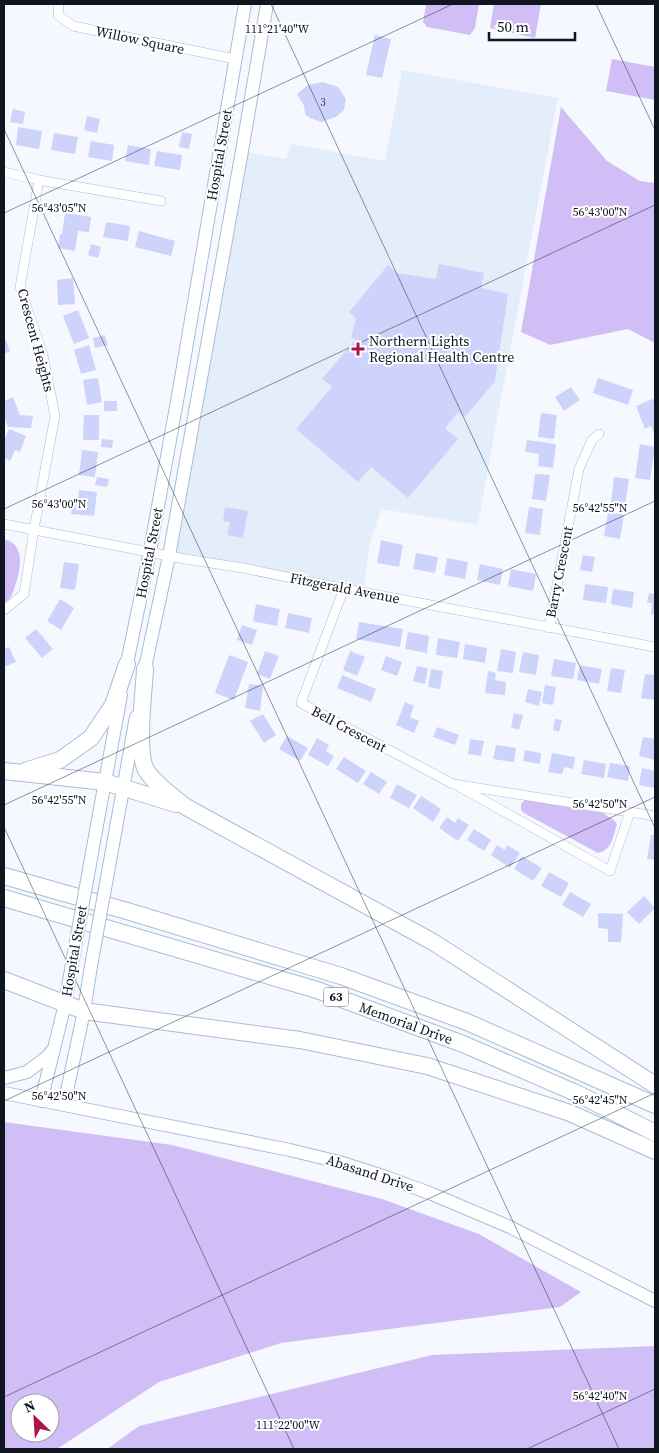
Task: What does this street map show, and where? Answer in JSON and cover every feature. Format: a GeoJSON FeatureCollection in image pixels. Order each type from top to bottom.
{"type":"FeatureCollection","features":[{"type":"Feature","properties":{"kind":"highway"},"geometry":{"type":"LineString","coordinates":[[12,772],[60,760],[91,738],[113,705],[127,664]]}},
{"type":"Feature","properties":{"kind":"highway"},"geometry":{"type":"LineString","coordinates":[[145,669],[140,749],[146,769],[162,788],[186,807],[434,942],[655,1085]]}},
{"type":"Feature","properties":{"kind":"highway"},"geometry":{"type":"LineString","coordinates":[[12,772],[105,782],[186,807]]}},
{"type":"Feature","properties":{"kind":"highway","name":"Memorial Drive"},"geometry":{"type":"LineString","coordinates":[[4,876],[341,976],[467,1022],[655,1105]]}},
{"type":"Feature","properties":{"kind":"highway","name":"Memorial Drive"},"geometry":{"type":"LineString","coordinates":[[4,898],[317,990],[463,1044],[576,1093],[655,1132]]}},
{"type":"Feature","properties":{"kind":"highway"},"geometry":{"type":"LineString","coordinates":[[4,980],[84,1011],[300,1040],[427,1066],[570,1112],[655,1151]]}},
{"type":"Feature","properties":{"kind":"main road","name":"Hospital Street"},"geometry":{"type":"LineString","coordinates":[[41,1100],[65,1004],[127,664],[150,551],[245,4]]}},
{"type":"Feature","properties":{"kind":"main road","name":"Hospital Street"},"geometry":{"type":"LineString","coordinates":[[84,1011],[145,669],[169,556],[267,4]]}},
{"type":"Feature","properties":{"kind":"main road"},"geometry":{"type":"LineString","coordinates":[[64,1105],[84,1011]]}},
{"type":"Feature","properties":{"kind":"main road"},"geometry":{"type":"LineString","coordinates":[[4,1078],[28,1072],[48,1056],[54,1048]]}},
{"type":"Feature","properties":{"kind":"main road","name":"Abasand Drive"},"geometry":{"type":"LineString","coordinates":[[4,1093],[290,1150],[339,1162],[386,1177],[449,1200],[510,1227],[655,1301]]}},
{"type":"Feature","properties":{"kind":"street","name":"Willow Square"},"geometry":{"type":"LineString","coordinates":[[59,4],[58,15],[73,26],[235,59]]}},
{"type":"Feature","properties":{"kind":"street"},"geometry":{"type":"LineString","coordinates":[[4,172],[39,180],[161,201]]}},
{"type":"Feature","properties":{"kind":"street","name":"Crescent Heights"},"geometry":{"type":"LineString","coordinates":[[4,610],[24,594],[55,416],[43,355],[20,287],[39,180]]}},
{"type":"Feature","properties":{"kind":"street","name":"Barry Crescent"},"geometry":{"type":"LineString","coordinates":[[549,628],[579,469],[592,440],[599,434]]}},
{"type":"Feature","properties":{"kind":"street"},"geometry":{"type":"LineString","coordinates":[[4,524],[34,530]]}},
{"type":"Feature","properties":{"kind":"street","name":"Fitzgerald Avenue"},"geometry":{"type":"LineString","coordinates":[[34,530],[655,647]]}},
{"type":"Feature","properties":{"kind":"street","name":"Bell Crescent"},"geometry":{"type":"LineString","coordinates":[[344,588],[301,703],[454,784],[610,871],[630,812]]}},
{"type":"Feature","properties":{"kind":"street","name":"Bell Crescent"},"geometry":{"type":"LineString","coordinates":[[454,784],[655,816]]}},
{"type":"Feature","properties":{"kind":"shaded area"},"geometry":{"type":"Polygon","coordinates":[[[426,4],[479,4],[475,28],[470,35],[427,27],[423,22],[426,4]]]}},
{"type":"Feature","properties":{"kind":"shaded area"},"geometry":{"type":"Polygon","coordinates":[[[494,4],[541,4],[535,38],[490,28],[494,4]]]}},
{"type":"Feature","properties":{"kind":"shaded area"},"geometry":{"type":"Polygon","coordinates":[[[612,59],[655,67],[655,100],[606,91],[612,59]]]}},
{"type":"Feature","properties":{"kind":"shaded area","name":"Northern Lights Regional Health Centre"},"geometry":{"type":"Polygon","coordinates":[[[402,70],[558,98],[478,525],[381,509],[369,547],[363,592],[169,556],[242,151],[286,159],[291,144],[385,161],[402,70]]]}},
{"type":"Feature","properties":{"kind":"shaded area"},"geometry":{"type":"Polygon","coordinates":[[[561,107],[607,161],[640,181],[655,183],[655,343],[628,329],[550,345],[521,332],[561,107]]]}},
{"type":"Feature","properties":{"kind":"shaded area"},"geometry":{"type":"Polygon","coordinates":[[[4,539],[15,546],[20,557],[20,563],[13,593],[4,603],[4,539]]]}},
{"type":"Feature","properties":{"kind":"shaded area"},"geometry":{"type":"Polygon","coordinates":[[[525,800],[603,813],[617,824],[609,846],[598,853],[524,813],[521,810],[521,804],[525,800]]]}},
{"type":"Feature","properties":{"kind":"shaded area"},"geometry":{"type":"Polygon","coordinates":[[[4,1122],[172,1145],[382,1199],[479,1234],[581,1292],[560,1307],[281,1343],[159,1382],[57,1449],[4,1449],[4,1122]]]}},
{"type":"Feature","properties":{"kind":"shaded area"},"geometry":{"type":"Polygon","coordinates":[[[655,1346],[655,1449],[107,1449],[139,1426],[432,1355],[655,1346]]]}},
{"type":"Feature","properties":{"kind":"building"},"geometry":{"type":"Polygon","coordinates":[[[375,35],[391,39],[382,78],[366,75],[375,35]]]}},
{"type":"Feature","properties":{"kind":"building"},"geometry":{"type":"Polygon","coordinates":[[[323,82],[338,87],[346,99],[344,110],[336,117],[321,122],[305,114],[304,106],[297,94],[308,85],[323,82]]]}},
{"type":"Feature","properties":{"kind":"building"},"geometry":{"type":"Polygon","coordinates":[[[13,109],[25,112],[23,124],[10,122],[13,109]]]}},
{"type":"Feature","properties":{"kind":"building"},"geometry":{"type":"Polygon","coordinates":[[[87,116],[100,119],[97,133],[84,130],[87,116]]]}},
{"type":"Feature","properties":{"kind":"building"},"geometry":{"type":"Polygon","coordinates":[[[18,127],[42,131],[39,149],[16,145],[18,127]]]}},
{"type":"Feature","properties":{"kind":"building"},"geometry":{"type":"Polygon","coordinates":[[[182,132],[192,134],[189,149],[179,147],[182,132]]]}},
{"type":"Feature","properties":{"kind":"building"},"geometry":{"type":"Polygon","coordinates":[[[54,133],[78,137],[75,154],[51,150],[54,133]]]}},
{"type":"Feature","properties":{"kind":"building"},"geometry":{"type":"Polygon","coordinates":[[[91,141],[114,145],[112,161],[88,157],[91,141]]]}},
{"type":"Feature","properties":{"kind":"building"},"geometry":{"type":"Polygon","coordinates":[[[128,145],[151,149],[149,165],[125,161],[128,145]]]}},
{"type":"Feature","properties":{"kind":"building"},"geometry":{"type":"Polygon","coordinates":[[[157,151],[182,155],[180,170],[154,166],[157,151]]]}},
{"type":"Feature","properties":{"kind":"building"},"geometry":{"type":"Polygon","coordinates":[[[65,213],[91,217],[89,232],[78,231],[75,251],[58,248],[65,213]]]}},
{"type":"Feature","properties":{"kind":"building"},"geometry":{"type":"Polygon","coordinates":[[[106,222],[130,226],[128,241],[103,237],[106,222]]]}},
{"type":"Feature","properties":{"kind":"building"},"geometry":{"type":"Polygon","coordinates":[[[139,231],[175,241],[171,256],[135,247],[139,231]]]}},
{"type":"Feature","properties":{"kind":"building"},"geometry":{"type":"Polygon","coordinates":[[[91,244],[101,247],[98,258],[88,255],[91,244]]]}},
{"type":"Feature","properties":{"kind":"building","name":"Northern Lights Regional Health Centre"},"geometry":{"type":"Polygon","coordinates":[[[439,264],[484,273],[481,288],[508,294],[495,381],[465,417],[458,412],[445,428],[458,439],[408,498],[371,467],[358,482],[296,429],[332,387],[322,379],[356,339],[351,338],[356,318],[349,312],[388,265],[397,273],[436,279],[439,264]]]}},
{"type":"Feature","properties":{"kind":"building"},"geometry":{"type":"Polygon","coordinates":[[[73,278],[75,304],[58,305],[57,280],[73,278]]]}},
{"type":"Feature","properties":{"kind":"building"},"geometry":{"type":"Polygon","coordinates":[[[78,310],[89,338],[74,344],[63,316],[78,310]]]}},
{"type":"Feature","properties":{"kind":"building"},"geometry":{"type":"Polygon","coordinates":[[[105,335],[108,345],[95,348],[93,338],[105,335]]]}},
{"type":"Feature","properties":{"kind":"building"},"geometry":{"type":"Polygon","coordinates":[[[6,340],[10,351],[4,354],[4,341],[6,340]]]}},
{"type":"Feature","properties":{"kind":"building"},"geometry":{"type":"Polygon","coordinates":[[[89,345],[96,370],[81,374],[74,350],[89,345]]]}},
{"type":"Feature","properties":{"kind":"building"},"geometry":{"type":"Polygon","coordinates":[[[98,378],[102,402],[87,405],[83,380],[98,378]]]}},
{"type":"Feature","properties":{"kind":"building"},"geometry":{"type":"Polygon","coordinates":[[[598,378],[633,390],[628,405],[593,393],[598,378]]]}},
{"type":"Feature","properties":{"kind":"building"},"geometry":{"type":"Polygon","coordinates":[[[571,387],[580,400],[564,411],[555,397],[571,387]]]}},
{"type":"Feature","properties":{"kind":"building"},"geometry":{"type":"Polygon","coordinates":[[[13,397],[20,415],[33,416],[31,428],[8,427],[4,417],[4,401],[13,397]]]}},
{"type":"Feature","properties":{"kind":"building"},"geometry":{"type":"Polygon","coordinates":[[[655,398],[655,436],[651,426],[645,429],[636,406],[655,398]]]}},
{"type":"Feature","properties":{"kind":"building"},"geometry":{"type":"Polygon","coordinates":[[[104,401],[117,401],[117,411],[104,411],[104,401]]]}},
{"type":"Feature","properties":{"kind":"building"},"geometry":{"type":"Polygon","coordinates":[[[541,413],[557,415],[554,439],[538,437],[541,413]]]}},
{"type":"Feature","properties":{"kind":"building"},"geometry":{"type":"Polygon","coordinates":[[[84,415],[99,415],[99,440],[83,440],[84,415]]]}},
{"type":"Feature","properties":{"kind":"building"},"geometry":{"type":"Polygon","coordinates":[[[9,429],[26,436],[20,452],[15,450],[10,461],[4,458],[4,441],[9,429]]]}},
{"type":"Feature","properties":{"kind":"building"},"geometry":{"type":"Polygon","coordinates":[[[102,439],[113,440],[112,448],[101,447],[102,439]]]}},
{"type":"Feature","properties":{"kind":"building"},"geometry":{"type":"Polygon","coordinates":[[[527,440],[556,444],[553,468],[538,466],[539,454],[525,452],[527,440]]]}},
{"type":"Feature","properties":{"kind":"building"},"geometry":{"type":"Polygon","coordinates":[[[640,444],[655,447],[650,480],[635,478],[640,444]]]}},
{"type":"Feature","properties":{"kind":"building"},"geometry":{"type":"Polygon","coordinates":[[[82,450],[98,452],[95,477],[79,475],[82,450]]]}},
{"type":"Feature","properties":{"kind":"building"},"geometry":{"type":"Polygon","coordinates":[[[535,474],[550,475],[546,501],[532,499],[535,474]]]}},
{"type":"Feature","properties":{"kind":"building"},"geometry":{"type":"Polygon","coordinates":[[[97,477],[109,479],[107,487],[95,485],[97,477]]]}},
{"type":"Feature","properties":{"kind":"building"},"geometry":{"type":"Polygon","coordinates":[[[614,477],[629,479],[625,505],[611,502],[614,477]]]}},
{"type":"Feature","properties":{"kind":"building"},"geometry":{"type":"Polygon","coordinates":[[[79,490],[97,492],[94,516],[71,514],[73,502],[78,502],[79,490]]]}},
{"type":"Feature","properties":{"kind":"building"},"geometry":{"type":"Polygon","coordinates":[[[225,507],[248,511],[243,538],[227,535],[230,522],[223,521],[225,507]]]}},
{"type":"Feature","properties":{"kind":"building"},"geometry":{"type":"Polygon","coordinates":[[[529,507],[543,509],[540,535],[525,533],[529,507]]]}},
{"type":"Feature","properties":{"kind":"building"},"geometry":{"type":"Polygon","coordinates":[[[608,512],[624,515],[620,539],[604,536],[608,512]]]}},
{"type":"Feature","properties":{"kind":"building"},"geometry":{"type":"Polygon","coordinates":[[[381,540],[403,545],[399,567],[377,563],[381,540]]]}},
{"type":"Feature","properties":{"kind":"building"},"geometry":{"type":"Polygon","coordinates":[[[416,553],[438,557],[435,573],[413,569],[416,553]]]}},
{"type":"Feature","properties":{"kind":"building"},"geometry":{"type":"Polygon","coordinates":[[[583,555],[595,557],[592,572],[580,570],[583,555]]]}},
{"type":"Feature","properties":{"kind":"building"},"geometry":{"type":"Polygon","coordinates":[[[447,558],[468,562],[465,579],[444,575],[447,558]]]}},
{"type":"Feature","properties":{"kind":"building"},"geometry":{"type":"Polygon","coordinates":[[[64,562],[79,564],[75,590],[60,588],[64,562]]]}},
{"type":"Feature","properties":{"kind":"building"},"geometry":{"type":"Polygon","coordinates":[[[480,564],[503,569],[500,585],[477,580],[480,564]]]}},
{"type":"Feature","properties":{"kind":"building"},"geometry":{"type":"Polygon","coordinates":[[[511,569],[536,574],[533,591],[508,586],[511,569]]]}},
{"type":"Feature","properties":{"kind":"building"},"geometry":{"type":"Polygon","coordinates":[[[585,584],[608,587],[606,603],[583,600],[585,584]]]}},
{"type":"Feature","properties":{"kind":"building"},"geometry":{"type":"Polygon","coordinates":[[[613,589],[634,592],[632,608],[611,604],[613,589]]]}},
{"type":"Feature","properties":{"kind":"building"},"geometry":{"type":"Polygon","coordinates":[[[649,593],[655,594],[655,615],[651,614],[652,603],[647,603],[649,593]]]}},
{"type":"Feature","properties":{"kind":"building"},"geometry":{"type":"Polygon","coordinates":[[[60,599],[74,608],[61,630],[47,621],[60,599]]]}},
{"type":"Feature","properties":{"kind":"building"},"geometry":{"type":"Polygon","coordinates":[[[256,604],[280,609],[277,626],[253,621],[256,604]]]}},
{"type":"Feature","properties":{"kind":"building"},"geometry":{"type":"Polygon","coordinates":[[[288,613],[312,618],[309,633],[285,628],[288,613]]]}},
{"type":"Feature","properties":{"kind":"building"},"geometry":{"type":"Polygon","coordinates":[[[359,622],[403,629],[400,647],[356,639],[359,622]]]}},
{"type":"Feature","properties":{"kind":"building"},"geometry":{"type":"Polygon","coordinates":[[[242,625],[257,630],[252,645],[237,640],[242,625]]]}},
{"type":"Feature","properties":{"kind":"building"},"geometry":{"type":"Polygon","coordinates":[[[36,629],[53,649],[42,658],[25,638],[36,629]]]}},
{"type":"Feature","properties":{"kind":"building"},"geometry":{"type":"Polygon","coordinates":[[[408,632],[429,636],[427,653],[405,649],[408,632]]]}},
{"type":"Feature","properties":{"kind":"building"},"geometry":{"type":"Polygon","coordinates":[[[438,638],[460,642],[457,658],[436,655],[438,638]]]}},
{"type":"Feature","properties":{"kind":"building"},"geometry":{"type":"Polygon","coordinates":[[[465,644],[487,648],[485,663],[463,659],[465,644]]]}},
{"type":"Feature","properties":{"kind":"building"},"geometry":{"type":"Polygon","coordinates":[[[9,647],[16,662],[4,667],[4,649],[9,647]]]}},
{"type":"Feature","properties":{"kind":"building"},"geometry":{"type":"Polygon","coordinates":[[[501,649],[516,652],[513,673],[497,671],[501,649]]]}},
{"type":"Feature","properties":{"kind":"building"},"geometry":{"type":"Polygon","coordinates":[[[265,651],[279,656],[270,679],[257,674],[265,651]]]}},
{"type":"Feature","properties":{"kind":"building"},"geometry":{"type":"Polygon","coordinates":[[[350,651],[365,657],[357,676],[343,670],[350,651]]]}},
{"type":"Feature","properties":{"kind":"building"},"geometry":{"type":"Polygon","coordinates":[[[523,652],[539,655],[536,675],[519,672],[523,652]]]}},
{"type":"Feature","properties":{"kind":"building"},"geometry":{"type":"Polygon","coordinates":[[[229,655],[248,662],[234,700],[215,693],[229,655]]]}},
{"type":"Feature","properties":{"kind":"building"},"geometry":{"type":"Polygon","coordinates":[[[386,656],[402,662],[397,676],[381,670],[386,656]]]}},
{"type":"Feature","properties":{"kind":"building"},"geometry":{"type":"Polygon","coordinates":[[[554,659],[576,663],[573,679],[551,676],[554,659]]]}},
{"type":"Feature","properties":{"kind":"building"},"geometry":{"type":"Polygon","coordinates":[[[580,665],[602,669],[599,684],[577,680],[580,665]]]}},
{"type":"Feature","properties":{"kind":"building"},"geometry":{"type":"Polygon","coordinates":[[[417,666],[428,668],[425,684],[413,681],[417,666]]]}},
{"type":"Feature","properties":{"kind":"building"},"geometry":{"type":"Polygon","coordinates":[[[611,668],[625,670],[621,693],[607,691],[611,668]]]}},
{"type":"Feature","properties":{"kind":"building"},"geometry":{"type":"Polygon","coordinates":[[[431,669],[443,671],[440,689],[428,687],[431,669]]]}},
{"type":"Feature","properties":{"kind":"building"},"geometry":{"type":"Polygon","coordinates":[[[488,671],[496,673],[495,680],[506,682],[505,695],[485,693],[488,671]]]}},
{"type":"Feature","properties":{"kind":"building"},"geometry":{"type":"Polygon","coordinates":[[[645,674],[655,675],[655,700],[641,698],[645,674]]]}},
{"type":"Feature","properties":{"kind":"building"},"geometry":{"type":"Polygon","coordinates":[[[342,675],[376,689],[371,702],[337,688],[342,675]]]}},
{"type":"Feature","properties":{"kind":"building"},"geometry":{"type":"Polygon","coordinates":[[[249,684],[263,686],[260,711],[245,708],[249,684]]]}},
{"type":"Feature","properties":{"kind":"building"},"geometry":{"type":"Polygon","coordinates":[[[545,685],[556,687],[553,705],[542,703],[545,685]]]}},
{"type":"Feature","properties":{"kind":"building"},"geometry":{"type":"Polygon","coordinates":[[[528,689],[542,692],[539,706],[525,702],[528,689]]]}},
{"type":"Feature","properties":{"kind":"building"},"geometry":{"type":"Polygon","coordinates":[[[405,702],[414,706],[410,717],[419,721],[414,733],[396,725],[405,702]]]}},
{"type":"Feature","properties":{"kind":"building"},"geometry":{"type":"Polygon","coordinates":[[[514,713],[523,715],[519,730],[511,727],[514,713]]]}},
{"type":"Feature","properties":{"kind":"building"},"geometry":{"type":"Polygon","coordinates":[[[263,714],[276,735],[264,743],[250,721],[263,714]]]}},
{"type":"Feature","properties":{"kind":"building"},"geometry":{"type":"Polygon","coordinates":[[[555,719],[562,720],[559,732],[553,730],[555,719]]]}},
{"type":"Feature","properties":{"kind":"building"},"geometry":{"type":"Polygon","coordinates":[[[437,727],[459,735],[455,745],[433,737],[437,727]]]}},
{"type":"Feature","properties":{"kind":"building"},"geometry":{"type":"Polygon","coordinates":[[[287,736],[308,748],[300,761],[279,749],[287,736]]]}},
{"type":"Feature","properties":{"kind":"building"},"geometry":{"type":"Polygon","coordinates":[[[643,737],[655,739],[655,760],[639,756],[643,737]]]}},
{"type":"Feature","properties":{"kind":"building"},"geometry":{"type":"Polygon","coordinates":[[[317,738],[329,745],[326,751],[334,756],[328,766],[308,755],[317,738]]]}},
{"type":"Feature","properties":{"kind":"building"},"geometry":{"type":"Polygon","coordinates":[[[470,739],[484,741],[481,756],[468,754],[470,739]]]}},
{"type":"Feature","properties":{"kind":"building"},"geometry":{"type":"Polygon","coordinates":[[[496,745],[516,748],[514,762],[493,759],[496,745]]]}},
{"type":"Feature","properties":{"kind":"building"},"geometry":{"type":"Polygon","coordinates":[[[525,750],[541,753],[540,764],[523,761],[525,750]]]}},
{"type":"Feature","properties":{"kind":"building"},"geometry":{"type":"Polygon","coordinates":[[[552,753],[575,757],[573,769],[564,767],[562,774],[548,772],[552,753]]]}},
{"type":"Feature","properties":{"kind":"building"},"geometry":{"type":"Polygon","coordinates":[[[344,757],[366,771],[358,783],[336,769],[344,757]]]}},
{"type":"Feature","properties":{"kind":"building"},"geometry":{"type":"Polygon","coordinates":[[[584,760],[606,764],[604,778],[581,774],[584,760]]]}},
{"type":"Feature","properties":{"kind":"building"},"geometry":{"type":"Polygon","coordinates":[[[610,763],[630,766],[628,781],[607,777],[610,763]]]}},
{"type":"Feature","properties":{"kind":"building"},"geometry":{"type":"Polygon","coordinates":[[[642,768],[655,771],[655,788],[639,785],[642,768]]]}},
{"type":"Feature","properties":{"kind":"building"},"geometry":{"type":"Polygon","coordinates":[[[371,772],[387,782],[379,794],[363,784],[371,772]]]}},
{"type":"Feature","properties":{"kind":"building"},"geometry":{"type":"Polygon","coordinates":[[[397,784],[417,795],[409,808],[390,798],[397,784]]]}},
{"type":"Feature","properties":{"kind":"building"},"geometry":{"type":"Polygon","coordinates":[[[421,796],[441,809],[433,822],[413,808],[421,796]]]}},
{"type":"Feature","properties":{"kind":"building"},"geometry":{"type":"Polygon","coordinates":[[[447,817],[455,823],[458,818],[469,825],[458,841],[439,828],[447,817]]]}},
{"type":"Feature","properties":{"kind":"building"},"geometry":{"type":"Polygon","coordinates":[[[474,829],[491,840],[484,851],[467,840],[474,829]]]}},
{"type":"Feature","properties":{"kind":"building"},"geometry":{"type":"Polygon","coordinates":[[[651,835],[655,835],[655,860],[647,859],[651,835]]]}},
{"type":"Feature","properties":{"kind":"building"},"geometry":{"type":"Polygon","coordinates":[[[497,845],[505,850],[507,845],[520,853],[510,868],[491,855],[497,845]]]}},
{"type":"Feature","properties":{"kind":"building"},"geometry":{"type":"Polygon","coordinates":[[[522,856],[542,868],[533,881],[514,869],[522,856]]]}},
{"type":"Feature","properties":{"kind":"building"},"geometry":{"type":"Polygon","coordinates":[[[549,872],[569,883],[561,897],[541,886],[549,872]]]}},
{"type":"Feature","properties":{"kind":"building"},"geometry":{"type":"Polygon","coordinates":[[[570,892],[591,904],[583,917],[562,905],[570,892]]]}},
{"type":"Feature","properties":{"kind":"building"},"geometry":{"type":"Polygon","coordinates":[[[644,896],[655,908],[639,924],[627,912],[644,896]]]}},
{"type":"Feature","properties":{"kind":"building"},"geometry":{"type":"Polygon","coordinates":[[[598,913],[623,914],[621,942],[608,942],[608,929],[598,928],[598,913]]]}},
{"type":"Feature","properties":{"kind":"place","name":"Northern Lights Regional Health Centre"},"geometry":{"type":"Point","coordinates":[358,349]}}]}
